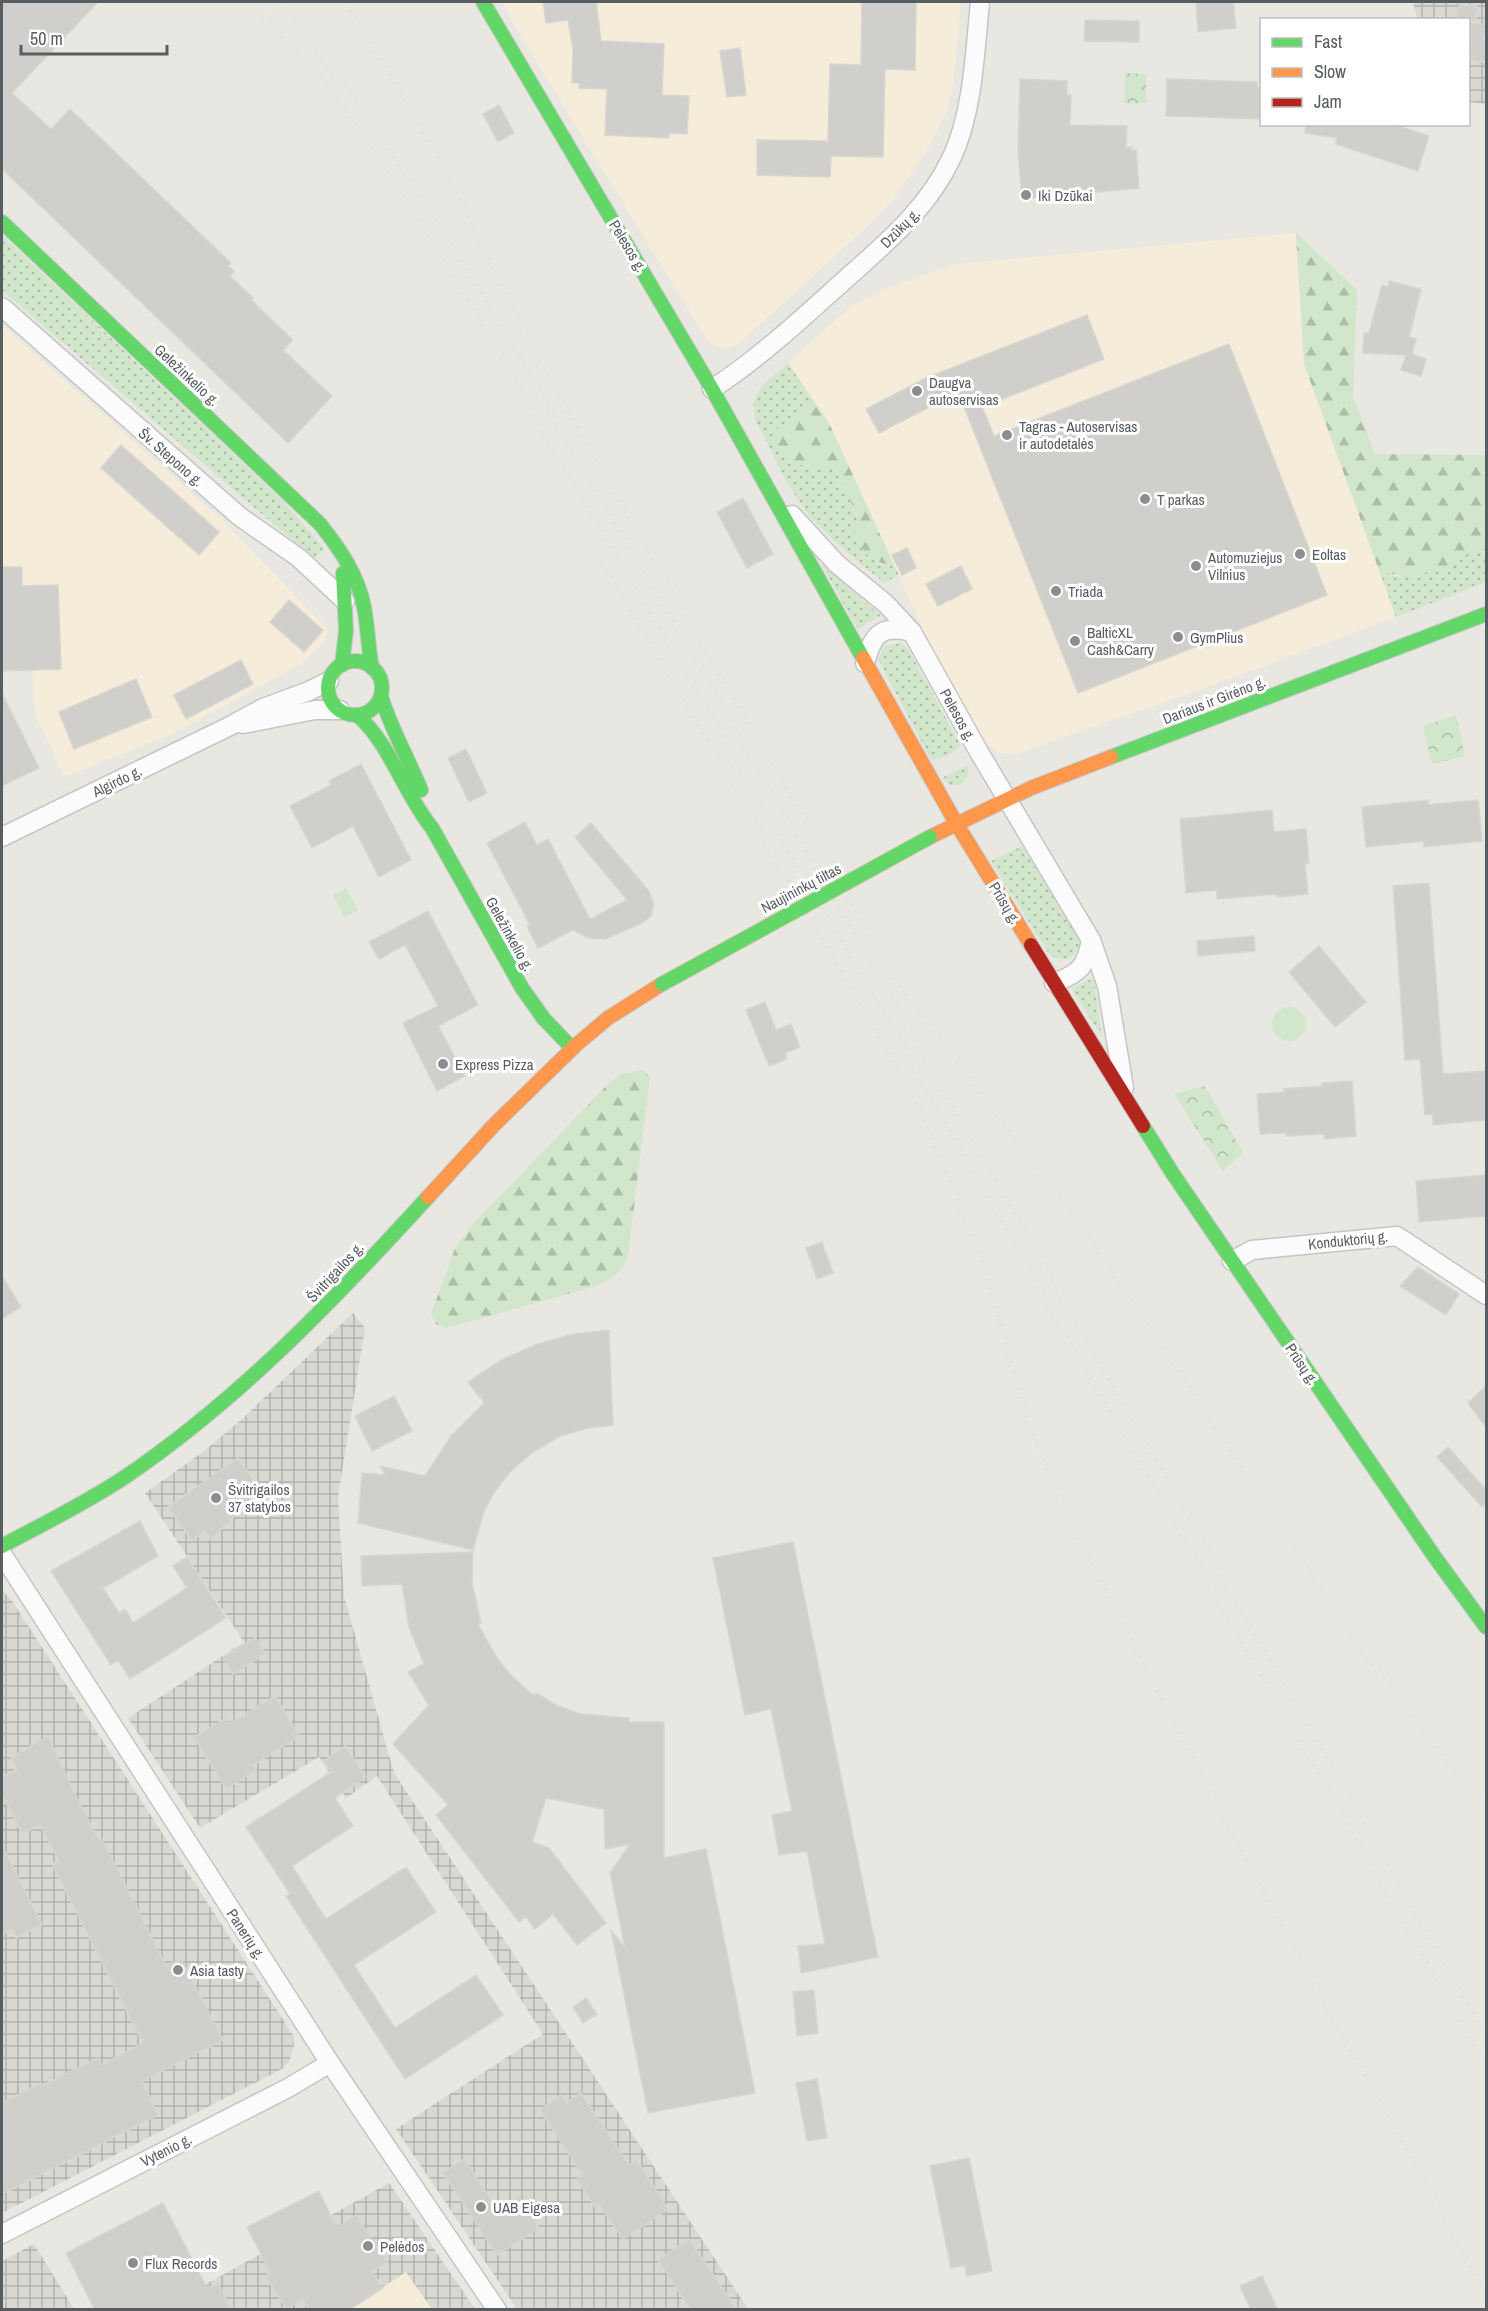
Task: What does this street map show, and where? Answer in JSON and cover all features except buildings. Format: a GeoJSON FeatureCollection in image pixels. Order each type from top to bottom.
{"type":"FeatureCollection","features":[{"type":"Feature","properties":{"kind":"main road","name":"Pelesos g."},"geometry":{"type":"LineString","coordinates":[[483,2],[712,389],[956,823]]}},
{"type":"Feature","properties":{"kind":"main road","name":"Geležinkelio g."},"geometry":{"type":"LineString","coordinates":[[2,222],[311,514],[327,532],[354,573],[360,591],[372,668]]}},
{"type":"Feature","properties":{"kind":"main road","name":"Geležinkelio g."},"geometry":{"type":"LineString","coordinates":[[342,665],[347,639],[343,558]]}},
{"type":"Feature","properties":{"kind":"main road","name":"Dariaus ir Girėno g."},"geometry":{"type":"LineString","coordinates":[[956,823],[1005,798],[1486,614]]}},
{"type":"Feature","properties":{"kind":"main road"},"geometry":{"type":"LineString","coordinates":[[357,662],[372,668],[381,681],[381,696],[372,710],[349,713],[330,698],[329,681],[342,665],[357,662]]}},
{"type":"Feature","properties":{"kind":"main road","name":"Geležinkelio g."},"geometry":{"type":"LineString","coordinates":[[381,696],[389,722],[416,776],[432,828]]}},
{"type":"Feature","properties":{"kind":"main road","name":"Geležinkelio g."},"geometry":{"type":"LineString","coordinates":[[349,713],[371,728],[419,812],[432,828],[522,988],[544,1019],[572,1048]]}},
{"type":"Feature","properties":{"kind":"main road","name":"Naujininkų tiltas"},"geometry":{"type":"LineString","coordinates":[[662,984],[956,823]]}},
{"type":"Feature","properties":{"kind":"main road","name":"Prūsų g."},"geometry":{"type":"LineString","coordinates":[[956,823],[1173,1174],[1434,1556],[1486,1627]]}},
{"type":"Feature","properties":{"kind":"main road","name":"Švitrigailos g."},"geometry":{"type":"LineString","coordinates":[[2,1546],[124,1477],[250,1379],[347,1284],[493,1126],[572,1048],[610,1017],[662,984]]}},
{"type":"Feature","properties":{"kind":"street","name":"Dzūkų g."},"geometry":{"type":"LineString","coordinates":[[712,389],[742,369],[785,334],[921,208],[938,184],[953,156],[964,122],[973,76],[980,2]]}},
{"type":"Feature","properties":{"kind":"street","name":"Šv. Stepono g."},"geometry":{"type":"LineString","coordinates":[[2,307],[239,516],[299,558],[345,601]]}},
{"type":"Feature","properties":{"kind":"street","name":"Pelesos g."},"geometry":{"type":"LineString","coordinates":[[771,492],[837,564],[886,604],[912,632],[1005,798]]}},
{"type":"Feature","properties":{"kind":"street"},"geometry":{"type":"LineString","coordinates":[[865,663],[869,647],[877,635],[891,629],[912,632]]}},
{"type":"Feature","properties":{"kind":"street","name":"Algirdo g."},"geometry":{"type":"LineString","coordinates":[[2,837],[263,708],[329,681]]}},
{"type":"Feature","properties":{"kind":"street","name":"Algirdo g."},"geometry":{"type":"LineString","coordinates":[[232,725],[315,710],[349,713]]}},
{"type":"Feature","properties":{"kind":"street","name":"Prūsų g."},"geometry":{"type":"LineString","coordinates":[[1005,798],[1091,940],[1107,986],[1125,1096]]}},
{"type":"Feature","properties":{"kind":"street"},"geometry":{"type":"LineString","coordinates":[[1054,983],[1076,975],[1087,958],[1091,940]]}},
{"type":"Feature","properties":{"kind":"street","name":"Konduktorių g."},"geometry":{"type":"LineString","coordinates":[[1232,1261],[1252,1250],[1397,1236],[1486,1295]]}},
{"type":"Feature","properties":{"kind":"street","name":"Panerių g."},"geometry":{"type":"LineString","coordinates":[[2,1554],[330,2063],[497,2310]]}},
{"type":"Feature","properties":{"kind":"street","name":"Vytenio g."},"geometry":{"type":"LineString","coordinates":[[2,2234],[288,2088],[330,2063]]}},
{"type":"Feature","properties":{"kind":"shaded area"},"geometry":{"type":"Polygon","coordinates":[[[502,2],[961,2],[954,79],[948,107],[932,142],[895,198],[867,227],[736,346],[727,349],[711,345],[707,340],[502,2]]]}},
{"type":"Feature","properties":{"kind":"shaded area"},"geometry":{"type":"Polygon","coordinates":[[[1413,2],[1486,2],[1486,104],[1470,102],[1470,18],[1417,18],[1413,2]]]}},
{"type":"Feature","properties":{"kind":"shaded area"},"geometry":{"type":"Polygon","coordinates":[[[1296,233],[1305,364],[1396,617],[1213,685],[1016,754],[1000,753],[978,735],[928,640],[829,423],[788,363],[850,307],[887,288],[955,264],[1296,233]]]}},
{"type":"Feature","properties":{"kind":"shaded area"},"geometry":{"type":"Polygon","coordinates":[[[2,325],[221,519],[328,629],[324,643],[301,664],[172,734],[64,777],[35,713],[30,635],[2,634],[2,325]]]}},
{"type":"Feature","properties":{"kind":"shaded area"},"geometry":{"type":"Polygon","coordinates":[[[353,1313],[365,1328],[338,1497],[344,1596],[394,1773],[748,2309],[517,2309],[396,2129],[543,2034],[377,1776],[346,1798],[319,1757],[200,1828],[128,1718],[244,1642],[145,1493],[203,1452],[242,1419],[353,1313]]]}},
{"type":"Feature","properties":{"kind":"shaded area"},"geometry":{"type":"Polygon","coordinates":[[[2,1590],[12,1601],[293,2035],[294,2045],[289,2062],[282,2069],[2,2213],[2,1590]]]}},
{"type":"Feature","properties":{"kind":"shaded area"},"geometry":{"type":"Polygon","coordinates":[[[389,2183],[475,2309],[432,2309],[406,2272],[349,2309],[151,2310],[215,2279],[389,2183]]]}},
{"type":"Feature","properties":{"kind":"shaded area"},"geometry":{"type":"Polygon","coordinates":[[[34,2244],[74,2309],[2,2309],[2,2261],[34,2244]]]}},
{"type":"Feature","properties":{"kind":"shaded area"},"geometry":{"type":"Polygon","coordinates":[[[406,2272],[432,2309],[349,2310],[406,2272]]]}},
{"type":"Feature","properties":{"kind":"green space"},"geometry":{"type":"Polygon","coordinates":[[[1125,73],[1146,74],[1146,103],[1125,103],[1125,73]]]}},
{"type":"Feature","properties":{"kind":"green space"},"geometry":{"type":"Polygon","coordinates":[[[1296,233],[1357,290],[1353,397],[1375,454],[1486,455],[1486,548],[1472,552],[1434,572],[1416,576],[1398,575],[1379,570],[1304,364],[1296,233]]]}},
{"type":"Feature","properties":{"kind":"green space"},"geometry":{"type":"Polygon","coordinates":[[[2,235],[285,503],[325,549],[313,558],[2,290],[2,235]]]}},
{"type":"Feature","properties":{"kind":"green space"},"geometry":{"type":"Polygon","coordinates":[[[788,363],[811,397],[798,415],[775,430],[799,465],[833,467],[878,564],[894,565],[899,575],[884,583],[837,543],[803,507],[788,484],[757,424],[754,413],[756,396],[766,382],[788,363]]]}},
{"type":"Feature","properties":{"kind":"green space"},"geometry":{"type":"Polygon","coordinates":[[[811,397],[829,423],[894,565],[878,562],[863,549],[853,528],[858,517],[833,467],[791,464],[773,437],[775,430],[798,415],[811,397]]]}},
{"type":"Feature","properties":{"kind":"green space"},"geometry":{"type":"Polygon","coordinates":[[[1486,548],[1486,582],[1396,617],[1379,570],[1399,577],[1451,564],[1470,551],[1486,548]]]}},
{"type":"Feature","properties":{"kind":"green space"},"geometry":{"type":"Polygon","coordinates":[[[821,563],[880,617],[868,622],[858,630],[821,563]]]}},
{"type":"Feature","properties":{"kind":"green space"},"geometry":{"type":"Polygon","coordinates":[[[901,643],[909,650],[961,746],[947,756],[931,760],[878,659],[885,646],[901,643]]]}},
{"type":"Feature","properties":{"kind":"green space"},"geometry":{"type":"Polygon","coordinates":[[[1456,715],[1465,756],[1432,764],[1423,726],[1456,715]]]}},
{"type":"Feature","properties":{"kind":"green space"},"geometry":{"type":"Polygon","coordinates":[[[968,765],[968,776],[960,785],[950,785],[942,778],[968,765]]]}},
{"type":"Feature","properties":{"kind":"green space"},"geometry":{"type":"Polygon","coordinates":[[[1022,846],[1079,938],[1077,950],[1068,959],[1055,958],[1049,954],[991,861],[1022,846]]]}},
{"type":"Feature","properties":{"kind":"green space"},"geometry":{"type":"Polygon","coordinates":[[[346,888],[358,910],[344,917],[333,895],[346,888]]]}},
{"type":"Feature","properties":{"kind":"green space"},"geometry":{"type":"Polygon","coordinates":[[[1091,979],[1094,980],[1102,1037],[1071,988],[1091,979]]]}},
{"type":"Feature","properties":{"kind":"green space"},"geometry":{"type":"Polygon","coordinates":[[[1289,1007],[1301,1012],[1306,1024],[1301,1036],[1289,1041],[1277,1036],[1272,1024],[1277,1012],[1289,1007]]]}},
{"type":"Feature","properties":{"kind":"green space"},"geometry":{"type":"Polygon","coordinates":[[[643,1070],[650,1077],[628,1256],[618,1272],[610,1279],[593,1287],[446,1328],[436,1324],[431,1314],[456,1246],[474,1223],[610,1082],[623,1074],[643,1070]]]}},
{"type":"Feature","properties":{"kind":"green space"},"geometry":{"type":"Polygon","coordinates":[[[1205,1086],[1243,1152],[1223,1171],[1174,1094],[1205,1086]]]}},
{"type":"Feature","properties":{"kind":"railway"},"geometry":{"type":"LineString","coordinates":[[250,2],[318,75],[368,140],[434,243],[908,1055],[1013,1243],[1486,2066]]}},
{"type":"Feature","properties":{"kind":"railway"},"geometry":{"type":"LineString","coordinates":[[283,2],[428,206],[514,349],[817,870],[1486,2036]]}},
{"type":"Feature","properties":{"kind":"railway"},"geometry":{"type":"LineString","coordinates":[[344,2],[434,151],[537,358],[902,989],[1058,1196],[1121,1285],[1262,1496],[1359,1647],[1442,1755],[1486,1805]]}},
{"type":"Feature","properties":{"kind":"railway"},"geometry":{"type":"LineString","coordinates":[[602,560],[874,1028],[922,1115],[980,1255],[1028,1420],[1058,1495],[1167,1710],[1265,1895],[1486,2292]]}},
{"type":"Feature","properties":{"kind":"traffic: fast"},"geometry":{"type":"LineString","coordinates":[[483,2],[712,389],[863,658]]}},
{"type":"Feature","properties":{"kind":"traffic: fast"},"geometry":{"type":"LineString","coordinates":[[2,222],[320,524],[353,573],[361,595],[372,668]]}},
{"type":"Feature","properties":{"kind":"traffic: fast"},"geometry":{"type":"LineString","coordinates":[[342,665],[346,631],[343,573]]}},
{"type":"Feature","properties":{"kind":"traffic: fast"},"geometry":{"type":"LineString","coordinates":[[1111,757],[1486,614]]}},
{"type":"Feature","properties":{"kind":"traffic: fast"},"geometry":{"type":"LineString","coordinates":[[355,661],[365,663],[374,669],[380,678],[382,688],[380,698],[374,707],[365,713],[355,715],[345,713],[336,707],[330,698],[328,688],[330,678],[336,669],[345,663],[355,661]]}},
{"type":"Feature","properties":{"kind":"traffic: fast"},"geometry":{"type":"LineString","coordinates":[[381,696],[421,790]]}},
{"type":"Feature","properties":{"kind":"traffic: fast"},"geometry":{"type":"LineString","coordinates":[[357,715],[369,726],[388,754],[522,988],[544,1019],[572,1048]]}},
{"type":"Feature","properties":{"kind":"traffic: fast"},"geometry":{"type":"LineString","coordinates":[[662,984],[930,837]]}},
{"type":"Feature","properties":{"kind":"traffic: fast"},"geometry":{"type":"LineString","coordinates":[[1143,1126],[1173,1174],[1434,1556],[1486,1627]]}},
{"type":"Feature","properties":{"kind":"traffic: fast"},"geometry":{"type":"LineString","coordinates":[[2,1546],[110,1487],[208,1415],[322,1310],[428,1197]]}},
{"type":"Feature","properties":{"kind":"traffic: slow"},"geometry":{"type":"LineString","coordinates":[[863,658],[956,823],[1031,945]]}},
{"type":"Feature","properties":{"kind":"traffic: slow"},"geometry":{"type":"LineString","coordinates":[[930,837],[1031,788],[1111,757]]}},
{"type":"Feature","properties":{"kind":"traffic: slow"},"geometry":{"type":"LineString","coordinates":[[428,1197],[494,1125],[576,1045],[608,1018],[662,984]]}},
{"type":"Feature","properties":{"kind":"traffic: jam"},"geometry":{"type":"LineString","coordinates":[[1031,945],[1143,1126]]}},
{"type":"Feature","properties":{"kind":"place","name":"Iki Dzūkai"},"geometry":{"type":"Point","coordinates":[1026,195]}},
{"type":"Feature","properties":{"kind":"place","name":"Daugva autoservisas"},"geometry":{"type":"Point","coordinates":[917,391]}},
{"type":"Feature","properties":{"kind":"place","name":"Tagras - Autoservisas ir autodetalės"},"geometry":{"type":"Point","coordinates":[1007,435]}},
{"type":"Feature","properties":{"kind":"place","name":"T parkas"},"geometry":{"type":"Point","coordinates":[1145,499]}},
{"type":"Feature","properties":{"kind":"place","name":"Eoltas"},"geometry":{"type":"Point","coordinates":[1300,554]}},
{"type":"Feature","properties":{"kind":"place","name":"Automuziejus Vilnius"},"geometry":{"type":"Point","coordinates":[1196,566]}},
{"type":"Feature","properties":{"kind":"place","name":"Triada"},"geometry":{"type":"Point","coordinates":[1056,591]}},
{"type":"Feature","properties":{"kind":"place","name":"GymPlius"},"geometry":{"type":"Point","coordinates":[1178,637]}},
{"type":"Feature","properties":{"kind":"place","name":"BalticXL Cash&Carry"},"geometry":{"type":"Point","coordinates":[1075,641]}},
{"type":"Feature","properties":{"kind":"place","name":"Express Pizza"},"geometry":{"type":"Point","coordinates":[443,1064]}},
{"type":"Feature","properties":{"kind":"place","name":"Švitrigailos 37 statybos"},"geometry":{"type":"Point","coordinates":[216,1498]}},
{"type":"Feature","properties":{"kind":"place","name":"Asia tasty"},"geometry":{"type":"Point","coordinates":[178,1970]}},
{"type":"Feature","properties":{"kind":"place","name":"UAB Eigesa"},"geometry":{"type":"Point","coordinates":[481,2207]}},
{"type":"Feature","properties":{"kind":"place","name":"Pelėdos"},"geometry":{"type":"Point","coordinates":[368,2246]}},
{"type":"Feature","properties":{"kind":"place","name":"Flux Records"},"geometry":{"type":"Point","coordinates":[133,2263]}}]}
